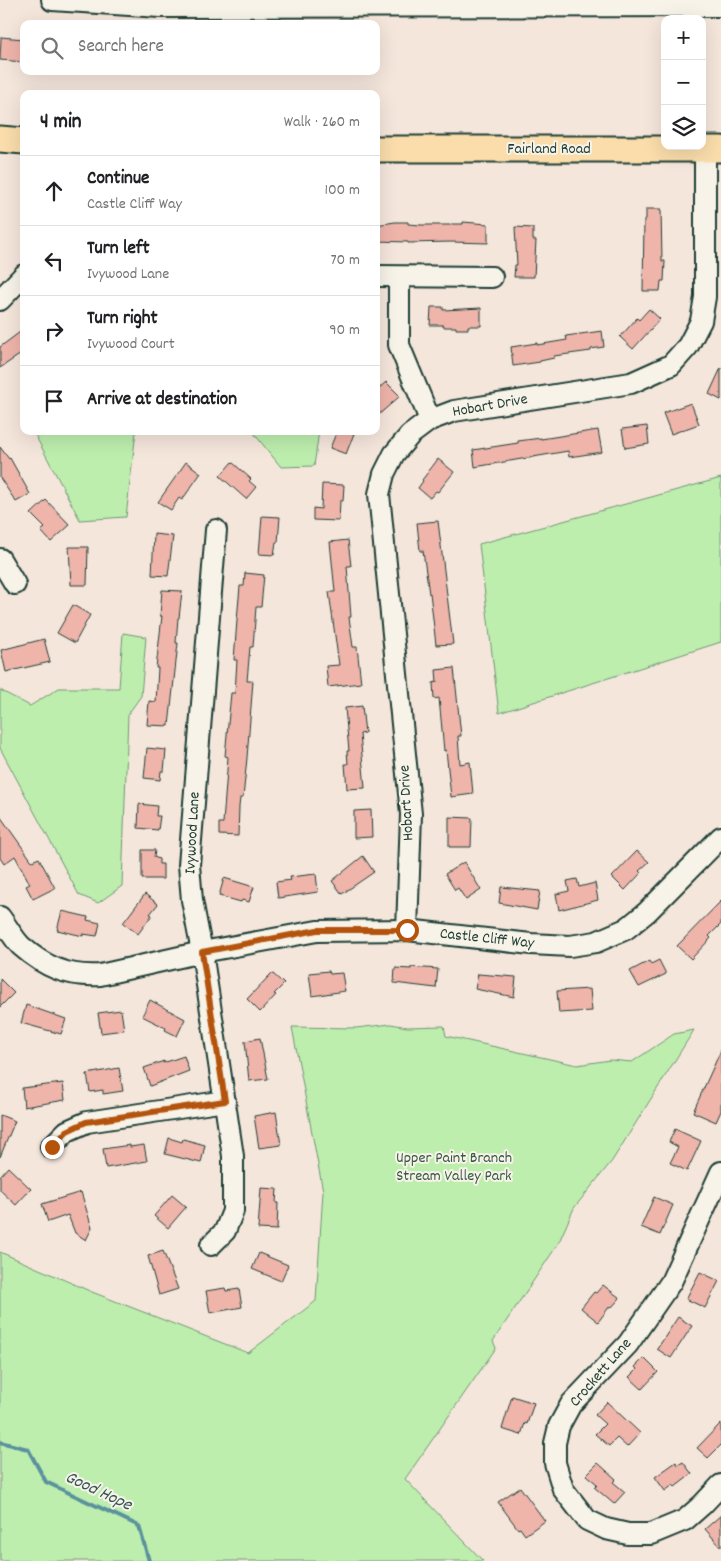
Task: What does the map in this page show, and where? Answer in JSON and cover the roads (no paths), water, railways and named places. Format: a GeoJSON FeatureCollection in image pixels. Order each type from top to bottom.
{"type":"FeatureCollection","features":[{"type":"Feature","properties":{"kind":"main road"},"geometry":{"type":"LineString","coordinates":[[0,139],[20,141]]}},
{"type":"Feature","properties":{"kind":"main road","name":"Fairland Road"},"geometry":{"type":"LineString","coordinates":[[380,149],[713,149]]}},
{"type":"Feature","properties":{"kind":"street"},"geometry":{"type":"LineString","coordinates":[[52,0],[160,7],[283,3],[721,6]]}},
{"type":"Feature","properties":{"kind":"street","name":"Hobart Drive"},"geometry":{"type":"LineString","coordinates":[[407,930],[411,814],[379,494],[384,474],[394,454],[410,435],[430,420],[454,411],[631,383],[671,365],[688,346],[701,321],[705,297],[713,149]]}},
{"type":"Feature","properties":{"kind":"street"},"geometry":{"type":"LineString","coordinates":[[380,276],[492,278]]}},
{"type":"Feature","properties":{"kind":"street"},"geometry":{"type":"LineString","coordinates":[[400,277],[399,345],[430,420]]}},
{"type":"Feature","properties":{"kind":"street"},"geometry":{"type":"LineString","coordinates":[[0,300],[20,279]]}},
{"type":"Feature","properties":{"kind":"street","name":"Ivywood Lane"},"geometry":{"type":"LineString","coordinates":[[210,1245],[225,1231],[233,1210],[233,1156],[202,952],[192,900],[189,865],[216,530]]}},
{"type":"Feature","properties":{"kind":"street"},"geometry":{"type":"LineString","coordinates":[[0,559],[14,584]]}},
{"type":"Feature","properties":{"kind":"street","name":"Castle Cliff Way"},"geometry":{"type":"LineString","coordinates":[[0,917],[20,945],[52,969],[85,976],[100,976],[202,952],[317,930],[407,930],[531,944],[570,946],[596,942],[626,929],[647,912],[721,837]]}},
{"type":"Feature","properties":{"kind":"street"},"geometry":{"type":"LineString","coordinates":[[52,1147],[67,1131],[86,1122],[225,1101]]}},
{"type":"Feature","properties":{"kind":"street","name":"Crockett Lane"},"geometry":{"type":"LineString","coordinates":[[721,1172],[671,1282],[628,1344],[572,1404],[559,1426],[555,1443],[555,1463],[563,1490],[587,1520],[606,1529],[628,1534],[651,1534],[685,1520],[721,1485]]}},
{"type":"Feature","properties":{"kind":"waterway","name":"Good Hope"},"geometry":{"type":"LineString","coordinates":[[0,1442],[28,1449],[46,1482],[139,1526],[149,1561]]}},
{"type":"Feature","properties":{"kind":"park label","name":"Upper Paint Branch Stream Valley Park"},"geometry":{"type":"Point","coordinates":[454,1167]}}]}
